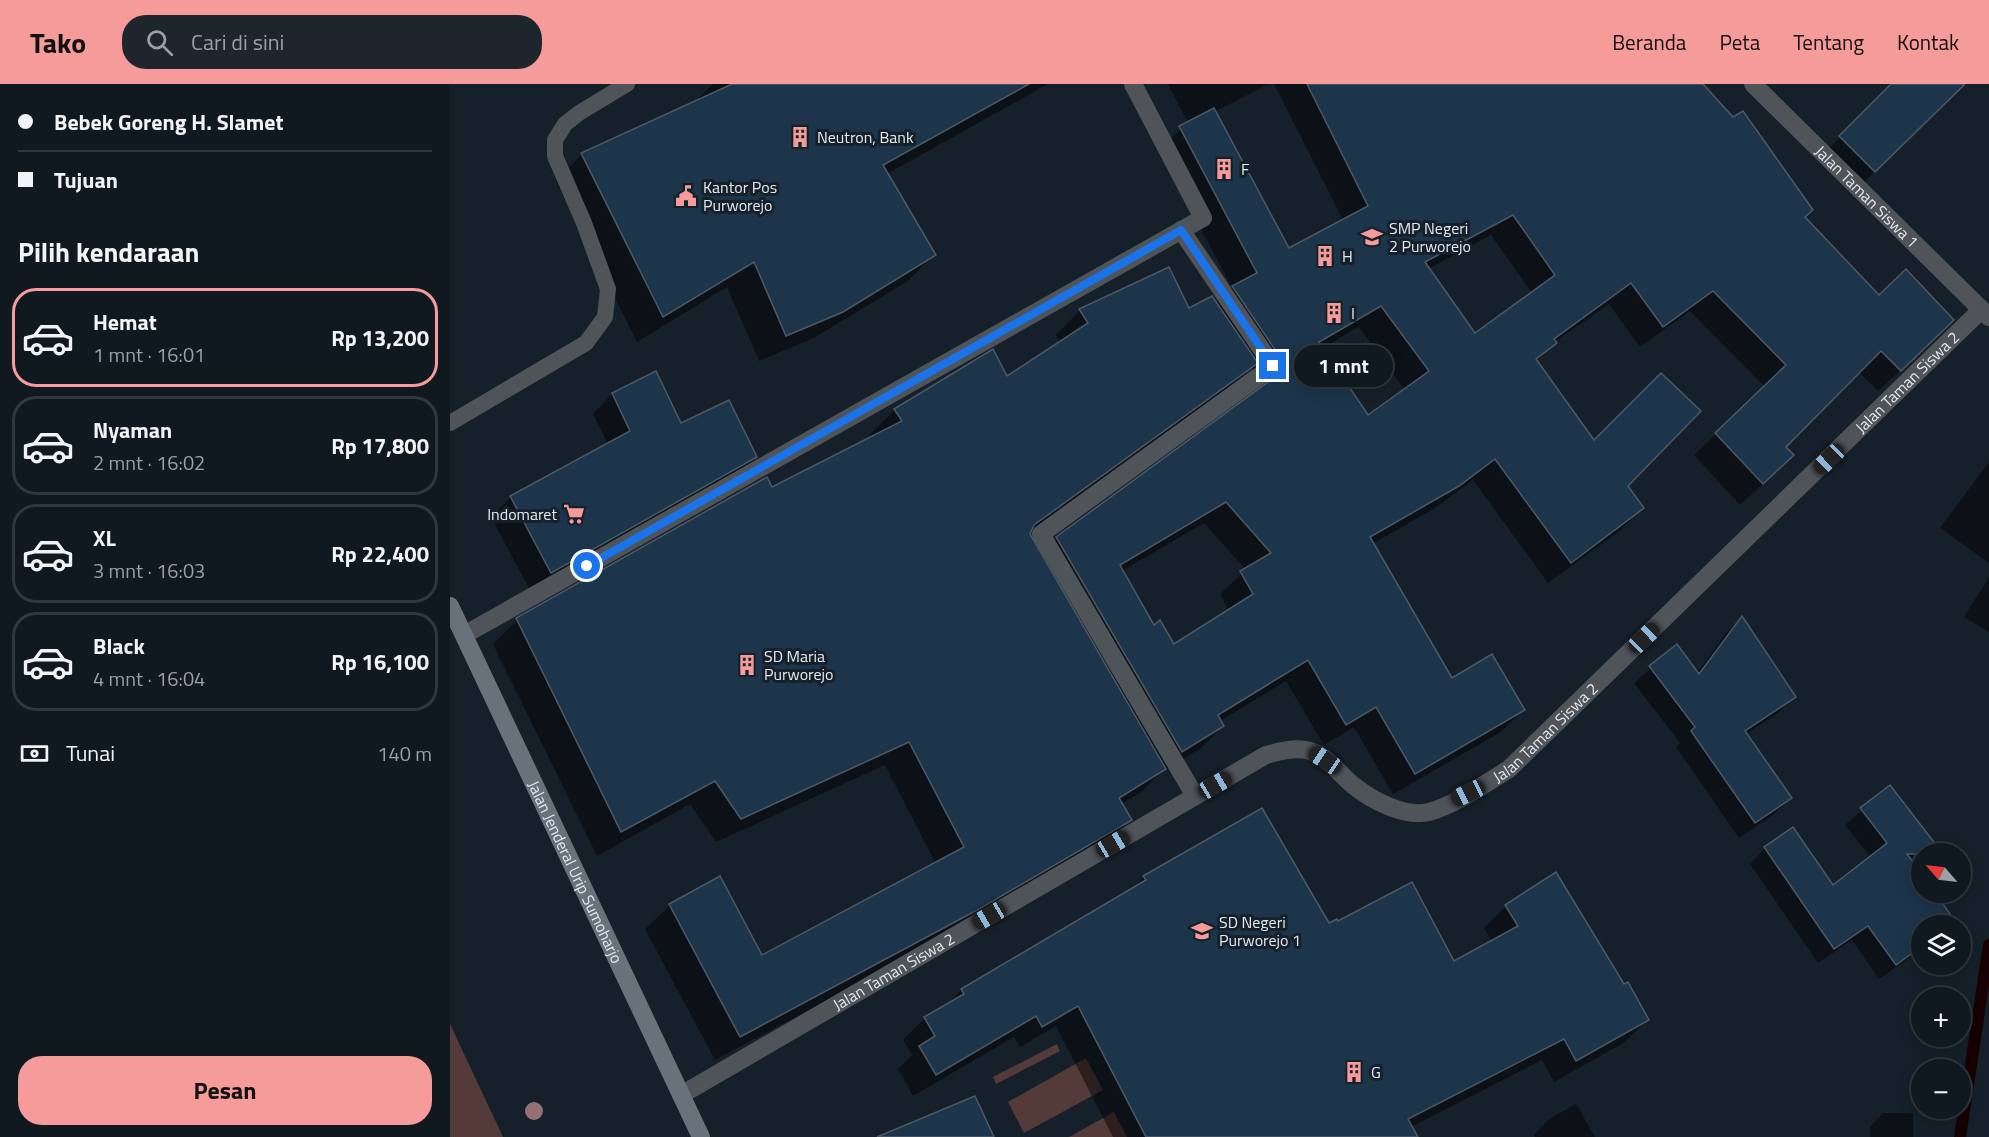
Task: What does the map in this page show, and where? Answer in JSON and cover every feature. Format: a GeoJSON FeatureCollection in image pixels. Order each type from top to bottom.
{"type":"FeatureCollection","features":[{"type":"Feature","properties":{"kind":"main road","name":"Jalan Jenderal Urip Sumoharjo"},"geometry":{"type":"LineString","coordinates":[[450,606],[701,1137]]}},
{"type":"Feature","properties":{"kind":"street"},"geometry":{"type":"LineString","coordinates":[[464,635],[1203,218],[1133,84]]}},
{"type":"Feature","properties":{"kind":"street","name":"Jalan Taman Siswa 1"},"geometry":{"type":"LineString","coordinates":[[1753,84],[1985,314]]}},
{"type":"Feature","properties":{"kind":"street"},"geometry":{"type":"LineString","coordinates":[[1181,230],[1273,366],[1041,534],[1195,796]]}},
{"type":"Feature","properties":{"kind":"street","name":"Jalan Taman Siswa 2"},"geometry":{"type":"LineString","coordinates":[[681,1095],[1266,755],[1292,749],[1312,752],[1337,769],[1353,786],[1398,810],[1428,813],[1509,769],[1985,314]]}},
{"type":"Feature","properties":{"kind":"lane"},"geometry":{"type":"LineString","coordinates":[[450,423],[586,343],[605,317],[608,289],[584,223],[555,156],[555,140],[565,124],[579,113],[627,84]]}},
{"type":"Feature","properties":{"kind":"shaded area"},"geometry":{"type":"Polygon","coordinates":[[[450,1024],[503,1137],[450,1137],[450,1024]]]}},
{"type":"Feature","properties":{"kind":"shaded area"},"geometry":{"type":"Polygon","coordinates":[[[1057,1044],[1060,1051],[996,1084],[993,1077],[1057,1044]]]}},
{"type":"Feature","properties":{"kind":"shaded area"},"geometry":{"type":"Polygon","coordinates":[[[1086,1058],[1103,1090],[1024,1133],[1008,1102],[1086,1058]]]}},
{"type":"Feature","properties":{"kind":"shaded area"},"geometry":{"type":"Polygon","coordinates":[[[1114,1112],[1127,1137],[1069,1137],[1114,1112]]]}},
{"type":"Feature","properties":{"kind":"building"},"geometry":{"type":"Polygon","coordinates":[[[732,84],[1029,84],[883,165],[936,255],[843,312],[786,336],[754,262],[663,317],[581,153],[732,84]]]}},
{"type":"Feature","properties":{"kind":"building"},"geometry":{"type":"Polygon","coordinates":[[[1307,84],[1703,84],[1733,117],[1743,111],[1813,210],[1805,217],[1879,295],[1906,269],[1954,320],[1901,371],[1881,351],[1786,447],[1794,455],[1763,484],[1715,433],[1786,365],[1713,291],[1663,327],[1631,283],[1554,339],[1557,343],[1536,359],[1594,440],[1661,373],[1701,411],[1628,486],[1644,508],[1571,563],[1495,459],[1459,486],[1370,537],[1452,678],[1492,654],[1525,710],[1415,774],[1376,707],[1346,725],[1308,660],[1218,715],[1224,726],[1182,752],[1056,537],[1283,371],[1282,360],[1232,286],[1257,273],[1179,126],[1214,108],[1289,248],[1368,206],[1307,84]],[[1513,215],[1425,262],[1475,333],[1555,275],[1513,215]],[[1381,306],[1319,342],[1368,415],[1429,371],[1381,306]],[[1226,502],[1120,565],[1154,625],[1160,620],[1174,644],[1253,594],[1240,571],[1271,553],[1226,502]]]}},
{"type":"Feature","properties":{"kind":"building"},"geometry":{"type":"Polygon","coordinates":[[[1891,84],[1965,84],[1875,172],[1839,136],[1891,84]]]}},
{"type":"Feature","properties":{"kind":"building"},"geometry":{"type":"Polygon","coordinates":[[[1169,267],[1189,308],[1212,296],[1258,363],[1034,525],[1030,534],[1166,769],[1119,798],[1132,820],[981,908],[740,1037],[669,904],[720,876],[762,955],[964,847],[909,742],[741,819],[715,781],[621,832],[516,618],[767,477],[772,487],[902,421],[894,409],[993,349],[1007,376],[1088,323],[1079,309],[1169,267]]]}},
{"type":"Feature","properties":{"kind":"building"},"geometry":{"type":"Polygon","coordinates":[[[656,371],[681,423],[729,400],[757,457],[551,573],[510,496],[630,431],[612,393],[656,371]]]}},
{"type":"Feature","properties":{"kind":"building"},"geometry":{"type":"Polygon","coordinates":[[[1742,616],[1796,697],[1745,731],[1792,798],[1755,823],[1691,731],[1695,727],[1649,666],[1677,644],[1699,674],[1742,616]]]}},
{"type":"Feature","properties":{"kind":"building"},"geometry":{"type":"Polygon","coordinates":[[[1890,785],[1935,843],[1911,843],[1911,854],[1907,854],[1911,859],[1911,903],[1942,903],[1951,915],[1911,915],[1911,954],[1896,965],[1868,926],[1834,949],[1764,847],[1793,827],[1833,885],[1887,843],[1860,808],[1890,785]]]}},
{"type":"Feature","properties":{"kind":"building","name":"SD Negeri Purworejo 1"},"geometry":{"type":"Polygon","coordinates":[[[1262,808],[1329,923],[1337,919],[1338,921],[1412,882],[1454,961],[1518,926],[1505,905],[1556,872],[1624,984],[1628,982],[1649,1020],[1576,1061],[1564,1039],[1408,1119],[1418,1137],[1146,1137],[1078,1006],[1042,1027],[1036,1016],[936,1075],[919,1046],[935,1036],[924,1017],[964,994],[961,989],[1146,880],[1143,876],[1262,808]]]}},
{"type":"Feature","properties":{"kind":"building"},"geometry":{"type":"Polygon","coordinates":[[[975,1096],[994,1137],[877,1137],[975,1096]]]}},
{"type":"Feature","properties":{"kind":"waterway"},"geometry":{"type":"LineString","coordinates":[[1960,1137],[1989,945]]}},
{"type":"Feature","properties":{"kind":"place","name":"Neutron, Bank"},"geometry":{"type":"Point","coordinates":[800,137]}},
{"type":"Feature","properties":{"kind":"place","name":"F"},"geometry":{"type":"Point","coordinates":[1224,169]}},
{"type":"Feature","properties":{"kind":"place","name":"Kantor Pos Purworejo"},"geometry":{"type":"Point","coordinates":[686,196]}},
{"type":"Feature","properties":{"kind":"place","name":"SMP Negeri 2 Purworejo"},"geometry":{"type":"Point","coordinates":[1372,237]}},
{"type":"Feature","properties":{"kind":"place","name":"H"},"geometry":{"type":"Point","coordinates":[1325,256]}},
{"type":"Feature","properties":{"kind":"place","name":"I"},"geometry":{"type":"Point","coordinates":[1334,313]}},
{"type":"Feature","properties":{"kind":"place","name":"Indomaret"},"geometry":{"type":"Point","coordinates":[574,514]}},
{"type":"Feature","properties":{"kind":"place","name":"SD Maria Purworejo"},"geometry":{"type":"Point","coordinates":[747,665]}},
{"type":"Feature","properties":{"kind":"place","name":"SD Negeri Purworejo 1"},"geometry":{"type":"Point","coordinates":[1202,931]}},
{"type":"Feature","properties":{"kind":"place","name":"G"},"geometry":{"type":"Point","coordinates":[1354,1072]}},
{"type":"Feature","properties":{"kind":"route"},"geometry":{"type":"LineString","coordinates":[[587,566],[1181,230],[1273,366]]}}]}
